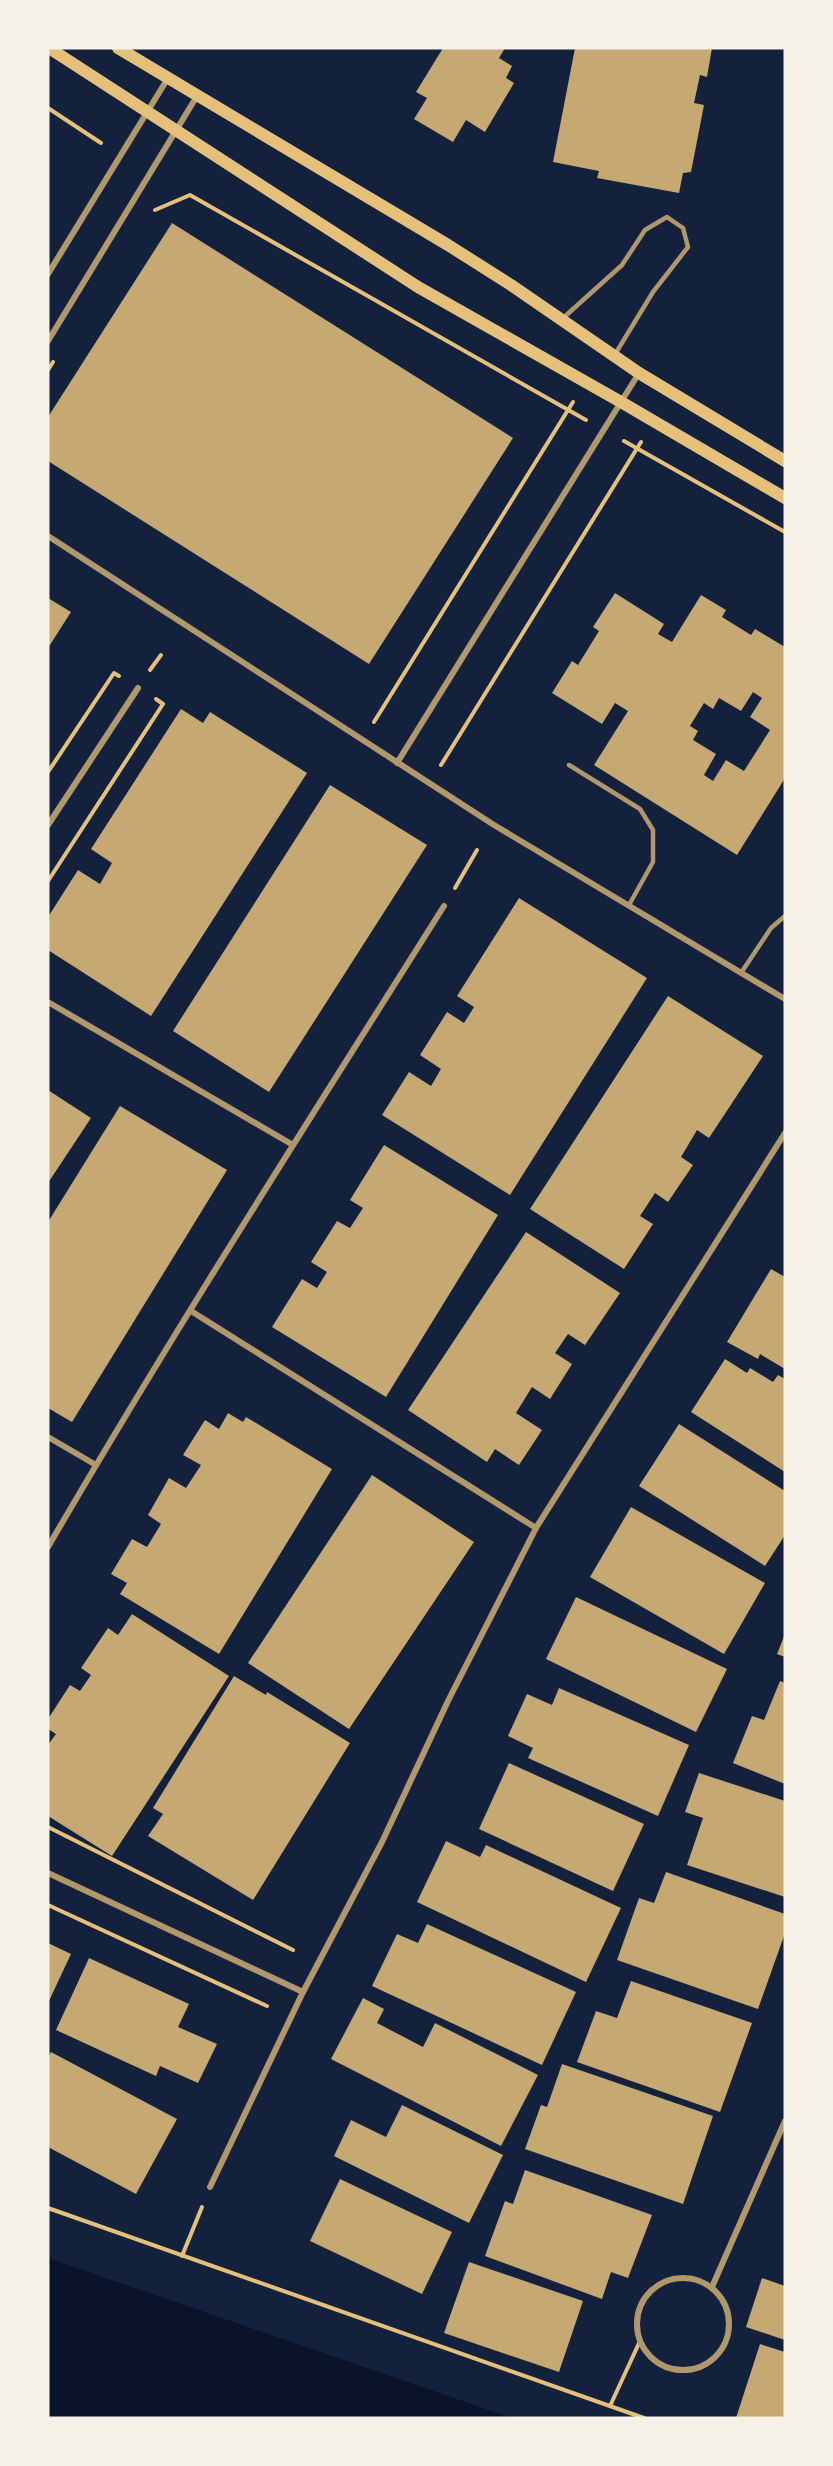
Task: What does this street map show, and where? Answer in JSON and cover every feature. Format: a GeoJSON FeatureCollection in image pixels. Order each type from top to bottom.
{"type":"FeatureCollection","features":[{"type":"Feature","properties":{"kind":"main road"},"geometry":{"type":"LineString","coordinates":[[49,48],[418,287],[785,498]]}},
{"type":"Feature","properties":{"kind":"main road"},"geometry":{"type":"LineString","coordinates":[[118,48],[448,245],[639,373],[785,461]]}},
{"type":"Feature","properties":{"kind":"street"},"geometry":{"type":"LineString","coordinates":[[48,274],[168,78]]}},
{"type":"Feature","properties":{"kind":"street"},"geometry":{"type":"LineString","coordinates":[[48,341],[198,95]]}},
{"type":"Feature","properties":{"kind":"street"},"geometry":{"type":"LineString","coordinates":[[398,763],[639,373]]}},
{"type":"Feature","properties":{"kind":"street"},"geometry":{"type":"LineString","coordinates":[[48,536],[429,783],[785,999]]}},
{"type":"Feature","properties":{"kind":"street"},"geometry":{"type":"LineString","coordinates":[[48,825],[138,688]]}},
{"type":"Feature","properties":{"kind":"street"},"geometry":{"type":"LineString","coordinates":[[48,1547],[293,1145],[444,906]]}},
{"type":"Feature","properties":{"kind":"street"},"geometry":{"type":"LineString","coordinates":[[48,1002],[293,1145]]}},
{"type":"Feature","properties":{"kind":"street"},"geometry":{"type":"LineString","coordinates":[[210,2187],[303,1992],[382,1842],[448,1701],[536,1528],[785,1133]]}},
{"type":"Feature","properties":{"kind":"street"},"geometry":{"type":"LineString","coordinates":[[192,1311],[536,1528]]}},
{"type":"Feature","properties":{"kind":"street"},"geometry":{"type":"LineString","coordinates":[[48,1437],[96,1465]]}},
{"type":"Feature","properties":{"kind":"street"},"geometry":{"type":"LineString","coordinates":[[48,1873],[303,1992]]}},
{"type":"Feature","properties":{"kind":"street"},"geometry":{"type":"LineString","coordinates":[[712,2287],[785,2121]]}},
{"type":"Feature","properties":{"kind":"street"},"geometry":{"type":"LineString","coordinates":[[684,2278],[699,2280],[712,2287],[723,2299],[729,2314],[730,2329],[725,2345],[715,2357],[702,2366],[687,2370],[672,2369],[659,2363],[647,2353],[640,2340],[637,2326],[639,2311],[646,2298],[656,2287],[669,2280],[684,2278]]}},
{"type":"Feature","properties":{"kind":"lane"},"geometry":{"type":"LineString","coordinates":[[561,320],[622,265],[645,230],[667,217],[683,228],[688,247],[653,292],[614,356]]}},
{"type":"Feature","properties":{"kind":"lane"},"geometry":{"type":"LineString","coordinates":[[569,765],[640,809],[653,830],[653,862],[628,905]]}},
{"type":"Feature","properties":{"kind":"lane"},"geometry":{"type":"LineString","coordinates":[[741,973],[771,928],[785,916]]}},
{"type":"Feature","properties":{"kind":"path"},"geometry":{"type":"LineString","coordinates":[[48,108],[104,145]]}},
{"type":"Feature","properties":{"kind":"path"},"geometry":{"type":"LineString","coordinates":[[190,195],[785,532]]}},
{"type":"Feature","properties":{"kind":"path"},"geometry":{"type":"LineString","coordinates":[[363,741],[584,382]]}},
{"type":"Feature","properties":{"kind":"path"},"geometry":{"type":"LineString","coordinates":[[429,783],[653,421]]}},
{"type":"Feature","properties":{"kind":"path"},"geometry":{"type":"LineString","coordinates":[[48,772],[114,673],[164,704],[48,881]]}},
{"type":"Feature","properties":{"kind":"path"},"geometry":{"type":"LineString","coordinates":[[444,906],[477,850]]}},
{"type":"Feature","properties":{"kind":"path"},"geometry":{"type":"LineString","coordinates":[[48,1827],[293,1950]]}},
{"type":"Feature","properties":{"kind":"path"},"geometry":{"type":"LineString","coordinates":[[48,1905],[267,2006]]}},
{"type":"Feature","properties":{"kind":"path"},"geometry":{"type":"LineString","coordinates":[[182,2256],[210,2187]]}},
{"type":"Feature","properties":{"kind":"path"},"geometry":{"type":"LineString","coordinates":[[48,2208],[644,2418]]}},
{"type":"Feature","properties":{"kind":"path"},"geometry":{"type":"LineString","coordinates":[[610,2406],[640,2340]]}},
{"type":"Feature","properties":{"kind":"water"},"geometry":{"type":"Polygon","coordinates":[[[48,2258],[512,2418],[48,2418],[48,2258]]]}},
{"type":"Feature","properties":{"kind":"building"},"geometry":{"type":"Polygon","coordinates":[[[443,48],[505,48],[499,58],[512,66],[506,78],[514,83],[485,132],[466,120],[453,142],[414,119],[427,98],[416,92],[443,48]]]}},
{"type":"Feature","properties":{"kind":"building"},"geometry":{"type":"Polygon","coordinates":[[[575,48],[712,48],[707,77],[700,75],[694,103],[704,105],[691,172],[683,173],[679,193],[597,178],[599,171],[553,162],[575,48]]]}},
{"type":"Feature","properties":{"kind":"building"},"geometry":{"type":"Polygon","coordinates":[[[172,223],[513,438],[369,664],[48,461],[48,417],[172,223]]]}},
{"type":"Feature","properties":{"kind":"building"},"geometry":{"type":"Polygon","coordinates":[[[615,593],[664,624],[658,634],[672,642],[701,595],[726,610],[722,617],[751,635],[755,629],[785,647],[785,778],[737,855],[594,765],[628,711],[615,703],[602,724],[552,693],[572,661],[578,665],[599,631],[593,627],[615,593]],[[753,692],[741,711],[719,698],[713,709],[704,703],[690,726],[698,731],[693,740],[716,754],[704,775],[713,781],[726,760],[744,771],[770,730],[750,717],[762,698],[753,692]]]}},
{"type":"Feature","properties":{"kind":"building"},"geometry":{"type":"Polygon","coordinates":[[[48,598],[71,612],[48,648],[48,598]]]}},
{"type":"Feature","properties":{"kind":"building"},"geometry":{"type":"Polygon","coordinates":[[[181,709],[203,723],[210,712],[307,773],[151,1016],[48,950],[48,917],[78,870],[100,884],[112,863],[91,849],[181,709]]]}},
{"type":"Feature","properties":{"kind":"building"},"geometry":{"type":"Polygon","coordinates":[[[330,785],[427,845],[269,1092],[173,1031],[330,785]]]}},
{"type":"Feature","properties":{"kind":"building"},"geometry":{"type":"Polygon","coordinates":[[[519,898],[647,978],[510,1195],[382,1115],[409,1072],[431,1086],[441,1069],[420,1055],[447,1012],[464,1023],[474,1007],[457,996],[519,898]]]}},
{"type":"Feature","properties":{"kind":"building"},"geometry":{"type":"Polygon","coordinates":[[[668,996],[763,1056],[709,1138],[697,1130],[681,1157],[693,1165],[668,1202],[655,1193],[640,1216],[653,1224],[624,1269],[530,1209],[668,996]]]}},
{"type":"Feature","properties":{"kind":"building"},"geometry":{"type":"Polygon","coordinates":[[[48,1090],[91,1118],[48,1183],[48,1090]]]}},
{"type":"Feature","properties":{"kind":"building"},"geometry":{"type":"Polygon","coordinates":[[[120,1106],[227,1170],[72,1422],[48,1408],[48,1222],[120,1106]]]}},
{"type":"Feature","properties":{"kind":"building"},"geometry":{"type":"Polygon","coordinates":[[[384,1145],[498,1215],[386,1397],[272,1327],[302,1279],[317,1288],[327,1272],[311,1262],[337,1221],[350,1228],[363,1208],[350,1200],[384,1145]]]}},
{"type":"Feature","properties":{"kind":"building"},"geometry":{"type":"Polygon","coordinates":[[[526,1232],[620,1293],[585,1345],[568,1334],[555,1353],[572,1364],[550,1399],[532,1387],[516,1413],[542,1430],[519,1465],[495,1449],[487,1462],[408,1410],[526,1232]]]}},
{"type":"Feature","properties":{"kind":"building"},"geometry":{"type":"Polygon","coordinates":[[[771,1269],[785,1277],[785,1369],[760,1354],[758,1359],[727,1342],[771,1269]]]}},
{"type":"Feature","properties":{"kind":"building"},"geometry":{"type":"Polygon","coordinates":[[[725,1359],[747,1373],[750,1368],[773,1382],[778,1375],[785,1379],[785,1472],[691,1412],[725,1359]]]}},
{"type":"Feature","properties":{"kind":"building"},"geometry":{"type":"Polygon","coordinates":[[[228,1413],[243,1422],[246,1417],[332,1469],[219,1654],[120,1594],[127,1583],[111,1574],[132,1539],[147,1547],[161,1524],[148,1515],[169,1478],[186,1488],[201,1465],[183,1455],[205,1420],[219,1429],[228,1413]]]}},
{"type":"Feature","properties":{"kind":"building"},"geometry":{"type":"Polygon","coordinates":[[[679,1424],[785,1491],[785,1535],[765,1566],[639,1486],[679,1424]]]}},
{"type":"Feature","properties":{"kind":"building"},"geometry":{"type":"Polygon","coordinates":[[[372,1475],[474,1542],[349,1729],[248,1663],[372,1475]]]}},
{"type":"Feature","properties":{"kind":"building"},"geometry":{"type":"Polygon","coordinates":[[[631,1507],[765,1583],[724,1654],[590,1577],[631,1507]]]}},
{"type":"Feature","properties":{"kind":"building"},"geometry":{"type":"Polygon","coordinates":[[[576,1597],[727,1669],[696,1732],[546,1659],[576,1597]]]}},
{"type":"Feature","properties":{"kind":"building"},"geometry":{"type":"Polygon","coordinates":[[[132,1614],[229,1676],[112,1856],[48,1816],[48,1745],[56,1734],[48,1729],[48,1719],[70,1685],[80,1691],[91,1675],[81,1668],[108,1628],[118,1635],[132,1614]]]}},
{"type":"Feature","properties":{"kind":"building"},"geometry":{"type":"Polygon","coordinates":[[[785,1634],[785,1657],[777,1654],[785,1634]]]}},
{"type":"Feature","properties":{"kind":"building"},"geometry":{"type":"Polygon","coordinates":[[[234,1676],[266,1695],[267,1692],[350,1743],[253,1900],[148,1836],[163,1814],[153,1808],[234,1676]]]}},
{"type":"Feature","properties":{"kind":"building"},"geometry":{"type":"Polygon","coordinates":[[[780,1681],[785,1683],[785,1784],[733,1763],[752,1716],[764,1720],[780,1681]]]}},
{"type":"Feature","properties":{"kind":"building"},"geometry":{"type":"Polygon","coordinates":[[[559,1688],[689,1745],[658,1816],[528,1758],[533,1748],[508,1736],[527,1694],[552,1705],[559,1688]]]}},
{"type":"Feature","properties":{"kind":"building"},"geometry":{"type":"Polygon","coordinates":[[[509,1763],[644,1824],[613,1891],[479,1829],[509,1763]]]}},
{"type":"Feature","properties":{"kind":"building"},"geometry":{"type":"Polygon","coordinates":[[[699,1773],[785,1801],[785,1897],[687,1865],[703,1818],[685,1812],[699,1773]]]}},
{"type":"Feature","properties":{"kind":"building"},"geometry":{"type":"Polygon","coordinates":[[[446,1841],[480,1857],[486,1845],[621,1908],[586,1982],[417,1902],[446,1841]]]}},
{"type":"Feature","properties":{"kind":"building"},"geometry":{"type":"Polygon","coordinates":[[[666,1872],[785,1914],[785,1933],[758,2009],[617,1960],[639,1898],[654,1903],[666,1872]]]}},
{"type":"Feature","properties":{"kind":"building"},"geometry":{"type":"Polygon","coordinates":[[[427,1924],[576,1992],[542,2065],[372,1986],[397,1934],[418,1943],[427,1924]]]}},
{"type":"Feature","properties":{"kind":"building"},"geometry":{"type":"Polygon","coordinates":[[[48,1943],[71,1954],[48,2003],[48,1943]]]}},
{"type":"Feature","properties":{"kind":"building"},"geometry":{"type":"Polygon","coordinates":[[[89,1958],[189,2004],[178,2027],[217,2044],[198,2083],[160,2066],[156,2076],[56,2030],[89,1958]]]}},
{"type":"Feature","properties":{"kind":"building"},"geometry":{"type":"Polygon","coordinates":[[[631,1981],[752,2023],[720,2112],[577,2062],[596,2011],[617,2018],[631,1981]]]}},
{"type":"Feature","properties":{"kind":"building"},"geometry":{"type":"Polygon","coordinates":[[[363,1998],[384,2009],[377,2023],[423,2047],[435,2023],[538,2075],[501,2146],[331,2059],[363,1998]]]}},
{"type":"Feature","properties":{"kind":"building"},"geometry":{"type":"Polygon","coordinates":[[[51,2052],[177,2119],[136,2194],[48,2147],[48,2057],[51,2052]]]}},
{"type":"Feature","properties":{"kind":"building"},"geometry":{"type":"Polygon","coordinates":[[[562,2064],[713,2116],[683,2204],[525,2149],[541,2105],[547,2107],[562,2064]]]}},
{"type":"Feature","properties":{"kind":"building"},"geometry":{"type":"Polygon","coordinates":[[[402,2105],[503,2155],[469,2223],[334,2156],[351,2120],[386,2137],[402,2105]]]}},
{"type":"Feature","properties":{"kind":"building"},"geometry":{"type":"Polygon","coordinates":[[[525,2170],[652,2215],[628,2278],[611,2272],[602,2299],[485,2256],[505,2201],[513,2204],[525,2170]]]}},
{"type":"Feature","properties":{"kind":"building"},"geometry":{"type":"Polygon","coordinates":[[[340,2179],[452,2232],[422,2294],[310,2241],[340,2179]]]}},
{"type":"Feature","properties":{"kind":"building"},"geometry":{"type":"Polygon","coordinates":[[[469,2262],[583,2301],[559,2372],[444,2333],[469,2262]]]}},
{"type":"Feature","properties":{"kind":"building"},"geometry":{"type":"Polygon","coordinates":[[[762,2278],[785,2286],[785,2340],[746,2327],[762,2278]]]}},
{"type":"Feature","properties":{"kind":"building"},"geometry":{"type":"Polygon","coordinates":[[[760,2344],[785,2352],[785,2418],[736,2418],[760,2344]]]}}]}
